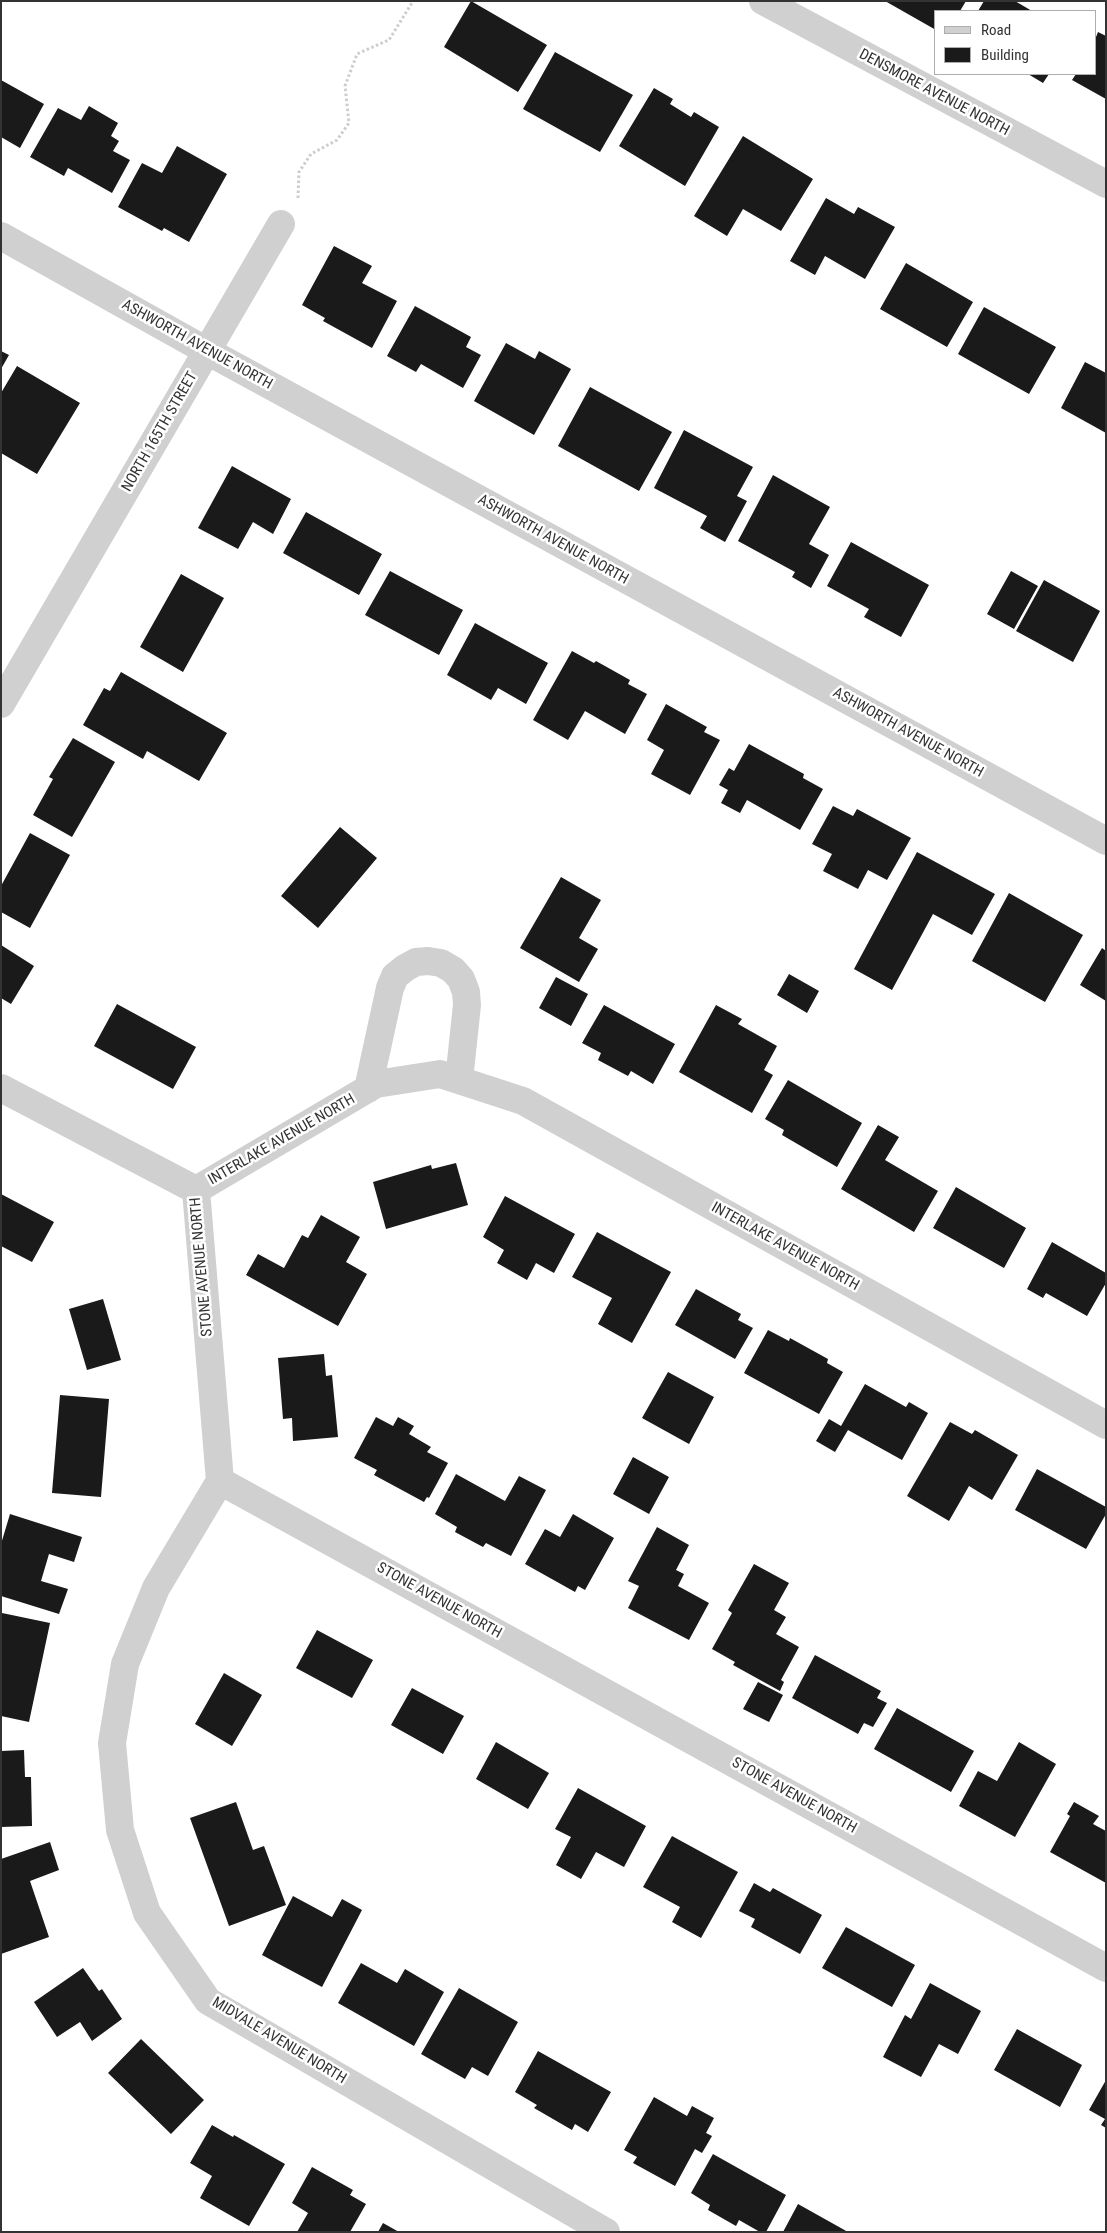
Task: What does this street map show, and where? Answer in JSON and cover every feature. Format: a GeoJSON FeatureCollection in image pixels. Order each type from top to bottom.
{"type":"FeatureCollection","features":[{"type":"Feature","properties":{"kind":"street","name":"DENSMORE AVENUE NORTH"},"geometry":{"type":"LineString","coordinates":[[763,1],[1106,184]]}},
{"type":"Feature","properties":{"kind":"street","name":"NORTH 165TH STREET"},"geometry":{"type":"LineString","coordinates":[[1,704],[281,224]]}},
{"type":"Feature","properties":{"kind":"street","name":"ASHWORTH AVENUE NORTH"},"geometry":{"type":"LineString","coordinates":[[1,236],[207,351],[1106,841]]}},
{"type":"Feature","properties":{"kind":"street","name":"INTERLAKE AVENUE NORTH"},"geometry":{"type":"LineString","coordinates":[[368,1089],[390,988],[395,976],[404,968],[416,962],[428,960],[441,963],[453,970],[461,979],[466,992],[467,1005],[459,1080]]}},
{"type":"Feature","properties":{"kind":"street","name":"INTERLAKE AVENUE NORTH"},"geometry":{"type":"LineString","coordinates":[[196,1190],[376,1084],[440,1074],[523,1101],[1106,1425]]}},
{"type":"Feature","properties":{"kind":"street","name":"STONE AVENUE NORTH"},"geometry":{"type":"LineString","coordinates":[[1,1088],[196,1190],[220,1481],[1106,1968]]}},
{"type":"Feature","properties":{"kind":"street","name":"MIDVALE AVENUE NORTH"},"geometry":{"type":"LineString","coordinates":[[220,1481],[156,1588],[125,1664],[112,1743],[120,1830],[147,1913],[208,2001],[606,2232]]}},
{"type":"Feature","properties":{"kind":"path"},"geometry":{"type":"LineString","coordinates":[[281,224],[298,210],[299,172],[311,154],[337,140],[349,123],[345,86],[357,54],[389,40],[414,1]]}},
{"type":"Feature","properties":{"kind":"building"},"geometry":{"type":"Polygon","coordinates":[[[471,1],[547,45],[518,92],[444,47],[471,1]]]}},
{"type":"Feature","properties":{"kind":"building"},"geometry":{"type":"Polygon","coordinates":[[[885,1],[966,1],[961,10],[934,10],[934,29],[885,1]]]}},
{"type":"Feature","properties":{"kind":"building"},"geometry":{"type":"Polygon","coordinates":[[[984,1],[1015,1],[1030,10],[979,10],[984,1]]]}},
{"type":"Feature","properties":{"kind":"building"},"geometry":{"type":"Polygon","coordinates":[[[1098,32],[1106,36],[1106,99],[1072,80],[1075,75],[1097,75],[1098,32]]]}},
{"type":"Feature","properties":{"kind":"building"},"geometry":{"type":"Polygon","coordinates":[[[555,52],[633,95],[600,152],[523,109],[555,52]]]}},
{"type":"Feature","properties":{"kind":"building"},"geometry":{"type":"Polygon","coordinates":[[[1030,75],[1048,75],[1043,83],[1030,75]]]}},
{"type":"Feature","properties":{"kind":"building"},"geometry":{"type":"Polygon","coordinates":[[[1,80],[44,104],[20,148],[1,137],[1,80]]]}},
{"type":"Feature","properties":{"kind":"building"},"geometry":{"type":"Polygon","coordinates":[[[654,88],[673,99],[670,104],[691,117],[694,112],[719,127],[685,186],[619,146],[654,88]]]}},
{"type":"Feature","properties":{"kind":"building"},"geometry":{"type":"Polygon","coordinates":[[[89,106],[118,123],[111,136],[119,141],[113,151],[130,160],[112,193],[68,168],[64,176],[30,157],[58,108],[81,120],[89,106]]]}},
{"type":"Feature","properties":{"kind":"building"},"geometry":{"type":"Polygon","coordinates":[[[743,136],[813,179],[781,231],[743,209],[727,236],[694,216],[743,136]]]}},
{"type":"Feature","properties":{"kind":"building"},"geometry":{"type":"Polygon","coordinates":[[[177,146],[227,174],[189,242],[164,228],[162,231],[118,207],[142,163],[162,173],[177,146]]]}},
{"type":"Feature","properties":{"kind":"building"},"geometry":{"type":"Polygon","coordinates":[[[826,198],[854,214],[858,207],[895,227],[865,279],[825,256],[815,275],[790,261],[826,198]]]}},
{"type":"Feature","properties":{"kind":"building"},"geometry":{"type":"Polygon","coordinates":[[[334,246],[372,266],[362,283],[397,301],[372,348],[323,321],[325,318],[302,305],[334,246]]]}},
{"type":"Feature","properties":{"kind":"building"},"geometry":{"type":"Polygon","coordinates":[[[906,263],[973,302],[947,347],[880,309],[906,263]]]}},
{"type":"Feature","properties":{"kind":"building"},"geometry":{"type":"Polygon","coordinates":[[[415,306],[471,337],[466,347],[481,355],[463,388],[421,364],[416,372],[387,356],[415,306]]]}},
{"type":"Feature","properties":{"kind":"building"},"geometry":{"type":"Polygon","coordinates":[[[984,307],[1056,347],[1029,394],[958,354],[984,307]]]}},
{"type":"Feature","properties":{"kind":"building"},"geometry":{"type":"Polygon","coordinates":[[[506,343],[535,359],[539,351],[571,369],[534,435],[474,401],[506,343]]]}},
{"type":"Feature","properties":{"kind":"building"},"geometry":{"type":"Polygon","coordinates":[[[1,351],[9,355],[1,369],[1,351]]]}},
{"type":"Feature","properties":{"kind":"building"},"geometry":{"type":"Polygon","coordinates":[[[1085,362],[1106,373],[1106,433],[1061,408],[1085,362]]]}},
{"type":"Feature","properties":{"kind":"building"},"geometry":{"type":"Polygon","coordinates":[[[17,366],[80,403],[37,474],[1,453],[1,393],[17,366]]]}},
{"type":"Feature","properties":{"kind":"building"},"geometry":{"type":"Polygon","coordinates":[[[590,387],[672,432],[639,491],[558,446],[590,387]]]}},
{"type":"Feature","properties":{"kind":"building"},"geometry":{"type":"Polygon","coordinates":[[[684,430],[753,467],[737,496],[747,501],[725,542],[700,528],[707,516],[654,488],[684,430]]]}},
{"type":"Feature","properties":{"kind":"building"},"geometry":{"type":"Polygon","coordinates":[[[232,466],[291,499],[273,534],[253,522],[238,549],[198,528],[232,466]]]}},
{"type":"Feature","properties":{"kind":"building"},"geometry":{"type":"Polygon","coordinates":[[[773,475],[830,507],[809,544],[829,555],[811,588],[792,577],[795,572],[738,541],[773,475]]]}},
{"type":"Feature","properties":{"kind":"building"},"geometry":{"type":"Polygon","coordinates":[[[306,512],[382,554],[359,595],[283,553],[306,512]]]}},
{"type":"Feature","properties":{"kind":"building"},"geometry":{"type":"Polygon","coordinates":[[[851,542],[929,585],[901,637],[864,617],[869,609],[827,586],[851,542]]]}},
{"type":"Feature","properties":{"kind":"building"},"geometry":{"type":"Polygon","coordinates":[[[390,571],[463,610],[439,655],[365,615],[390,571]]]}},
{"type":"Feature","properties":{"kind":"building"},"geometry":{"type":"Polygon","coordinates":[[[1011,571],[1038,586],[1014,629],[987,614],[1011,571]]]}},
{"type":"Feature","properties":{"kind":"building"},"geometry":{"type":"Polygon","coordinates":[[[181,574],[224,598],[183,672],[140,647],[181,574]]]}},
{"type":"Feature","properties":{"kind":"building"},"geometry":{"type":"Polygon","coordinates":[[[1044,580],[1100,611],[1073,662],[1016,631],[1044,580]]]}},
{"type":"Feature","properties":{"kind":"building"},"geometry":{"type":"Polygon","coordinates":[[[475,623],[548,663],[526,704],[498,688],[491,700],[447,675],[475,623]]]}},
{"type":"Feature","properties":{"kind":"building"},"geometry":{"type":"Polygon","coordinates":[[[572,651],[594,663],[596,661],[630,680],[628,684],[647,694],[625,734],[585,711],[568,740],[533,720],[572,651]]]}},
{"type":"Feature","properties":{"kind":"building"},"geometry":{"type":"Polygon","coordinates":[[[121,672],[227,733],[199,781],[147,751],[143,759],[83,725],[104,688],[110,691],[121,672]]]}},
{"type":"Feature","properties":{"kind":"building"},"geometry":{"type":"Polygon","coordinates":[[[666,704],[707,727],[704,732],[720,740],[690,795],[651,774],[664,750],[647,740],[666,704]]]}},
{"type":"Feature","properties":{"kind":"building"},"geometry":{"type":"Polygon","coordinates":[[[73,738],[115,762],[72,837],[33,815],[53,779],[49,777],[73,738]]]}},
{"type":"Feature","properties":{"kind":"building"},"geometry":{"type":"Polygon","coordinates":[[[749,744],[804,774],[803,778],[823,789],[800,830],[747,800],[740,813],[721,803],[728,790],[719,785],[729,768],[734,771],[749,744]]]}},
{"type":"Feature","properties":{"kind":"building"},"geometry":{"type":"Polygon","coordinates":[[[833,806],[853,816],[857,809],[911,838],[887,880],[868,870],[858,889],[823,871],[832,854],[812,844],[833,806]]]}},
{"type":"Feature","properties":{"kind":"building"},"geometry":{"type":"Polygon","coordinates":[[[340,827],[377,858],[318,928],[281,896],[340,827]]]}},
{"type":"Feature","properties":{"kind":"building"},"geometry":{"type":"Polygon","coordinates":[[[30,833],[70,855],[30,928],[1,912],[1,886],[30,833]]]}},
{"type":"Feature","properties":{"kind":"building"},"geometry":{"type":"Polygon","coordinates":[[[917,852],[995,894],[972,935],[933,914],[892,990],[854,969],[917,852]]]}},
{"type":"Feature","properties":{"kind":"building"},"geometry":{"type":"Polygon","coordinates":[[[561,877],[601,900],[579,938],[598,949],[579,982],[520,948],[561,877]]]}},
{"type":"Feature","properties":{"kind":"building"},"geometry":{"type":"Polygon","coordinates":[[[1009,893],[1083,935],[1045,1002],[972,961],[1009,893]]]}},
{"type":"Feature","properties":{"kind":"building"},"geometry":{"type":"Polygon","coordinates":[[[1,945],[34,966],[11,1004],[1,998],[1,945]]]}},
{"type":"Feature","properties":{"kind":"building"},"geometry":{"type":"Polygon","coordinates":[[[1102,948],[1106,951],[1106,1001],[1080,985],[1102,948]]]}},
{"type":"Feature","properties":{"kind":"building"},"geometry":{"type":"Polygon","coordinates":[[[789,974],[819,991],[807,1013],[777,995],[789,974]]]}},
{"type":"Feature","properties":{"kind":"building"},"geometry":{"type":"Polygon","coordinates":[[[556,977],[588,994],[571,1026],[539,1008],[556,977]]]}},
{"type":"Feature","properties":{"kind":"building"},"geometry":{"type":"Polygon","coordinates":[[[117,1004],[196,1047],[173,1089],[94,1046],[117,1004]]]}},
{"type":"Feature","properties":{"kind":"building"},"geometry":{"type":"Polygon","coordinates":[[[604,1005],[675,1044],[653,1084],[631,1071],[628,1076],[598,1060],[601,1053],[582,1043],[604,1005]]]}},
{"type":"Feature","properties":{"kind":"building"},"geometry":{"type":"Polygon","coordinates":[[[716,1005],[742,1019],[738,1024],[777,1046],[764,1070],[773,1075],[752,1113],[679,1072],[716,1005]]]}},
{"type":"Feature","properties":{"kind":"building"},"geometry":{"type":"Polygon","coordinates":[[[788,1080],[862,1123],[837,1167],[782,1135],[784,1130],[765,1119],[788,1080]]]}},
{"type":"Feature","properties":{"kind":"building"},"geometry":{"type":"Polygon","coordinates":[[[878,1125],[899,1137],[885,1160],[938,1191],[914,1232],[841,1189],[878,1125]]]}},
{"type":"Feature","properties":{"kind":"building"},"geometry":{"type":"Polygon","coordinates":[[[456,1163],[468,1205],[386,1229],[373,1182],[431,1165],[432,1169],[456,1163]]]}},
{"type":"Feature","properties":{"kind":"building"},"geometry":{"type":"Polygon","coordinates":[[[956,1187],[1026,1228],[1004,1268],[933,1228],[956,1187]]]}},
{"type":"Feature","properties":{"kind":"building"},"geometry":{"type":"Polygon","coordinates":[[[1,1194],[54,1222],[32,1262],[1,1246],[1,1194]]]}},
{"type":"Feature","properties":{"kind":"building"},"geometry":{"type":"Polygon","coordinates":[[[505,1196],[575,1234],[554,1273],[536,1263],[527,1280],[497,1263],[504,1250],[483,1237],[505,1196]]]}},
{"type":"Feature","properties":{"kind":"building"},"geometry":{"type":"Polygon","coordinates":[[[321,1215],[360,1237],[346,1262],[367,1274],[338,1326],[246,1275],[258,1254],[284,1268],[302,1235],[308,1238],[321,1215]]]}},
{"type":"Feature","properties":{"kind":"building"},"geometry":{"type":"Polygon","coordinates":[[[597,1232],[671,1272],[632,1343],[598,1324],[612,1298],[572,1277],[597,1232]]]}},
{"type":"Feature","properties":{"kind":"building"},"geometry":{"type":"Polygon","coordinates":[[[1052,1242],[1106,1273],[1106,1283],[1087,1316],[1046,1293],[1043,1298],[1027,1289],[1052,1242]]]}},
{"type":"Feature","properties":{"kind":"building"},"geometry":{"type":"Polygon","coordinates":[[[696,1289],[741,1314],[738,1320],[753,1328],[735,1359],[675,1325],[696,1289]]]}},
{"type":"Feature","properties":{"kind":"building"},"geometry":{"type":"Polygon","coordinates":[[[103,1299],[121,1360],[87,1370],[69,1309],[103,1299]]]}},
{"type":"Feature","properties":{"kind":"building"},"geometry":{"type":"Polygon","coordinates":[[[768,1330],[789,1341],[790,1338],[828,1359],[827,1363],[843,1372],[819,1414],[744,1373],[768,1330]]]}},
{"type":"Feature","properties":{"kind":"building"},"geometry":{"type":"Polygon","coordinates":[[[324,1354],[326,1376],[332,1375],[338,1437],[293,1441],[292,1418],[283,1419],[278,1358],[324,1354]]]}},
{"type":"Feature","properties":{"kind":"building"},"geometry":{"type":"Polygon","coordinates":[[[668,1372],[714,1397],[689,1444],[642,1418],[668,1372]]]}},
{"type":"Feature","properties":{"kind":"building"},"geometry":{"type":"Polygon","coordinates":[[[865,1384],[906,1407],[909,1402],[928,1413],[902,1460],[848,1430],[835,1452],[816,1441],[829,1419],[841,1426],[865,1384]]]}},
{"type":"Feature","properties":{"kind":"building"},"geometry":{"type":"Polygon","coordinates":[[[60,1395],[109,1399],[101,1497],[52,1493],[60,1395]]]}},
{"type":"Feature","properties":{"kind":"building"},"geometry":{"type":"Polygon","coordinates":[[[376,1417],[393,1426],[398,1417],[414,1426],[409,1434],[431,1447],[427,1452],[448,1463],[429,1498],[427,1497],[424,1502],[374,1475],[377,1470],[354,1458],[376,1417]]]}},
{"type":"Feature","properties":{"kind":"building"},"geometry":{"type":"Polygon","coordinates":[[[950,1422],[972,1434],[975,1430],[1018,1455],[992,1500],[969,1486],[949,1521],[907,1496],[950,1422]]]}},
{"type":"Feature","properties":{"kind":"building"},"geometry":{"type":"Polygon","coordinates":[[[633,1457],[669,1477],[649,1514],[613,1494],[633,1457]]]}},
{"type":"Feature","properties":{"kind":"building"},"geometry":{"type":"Polygon","coordinates":[[[1037,1469],[1106,1507],[1106,1514],[1086,1549],[1015,1510],[1037,1469]]]}},
{"type":"Feature","properties":{"kind":"building"},"geometry":{"type":"Polygon","coordinates":[[[456,1474],[505,1501],[519,1476],[546,1490],[511,1556],[486,1543],[483,1547],[455,1532],[457,1527],[435,1514],[456,1474]]]}},
{"type":"Feature","properties":{"kind":"building"},"geometry":{"type":"Polygon","coordinates":[[[10,1514],[82,1537],[74,1562],[49,1554],[41,1581],[68,1589],[59,1614],[1,1596],[1,1544],[10,1514]]]}},
{"type":"Feature","properties":{"kind":"building"},"geometry":{"type":"Polygon","coordinates":[[[573,1514],[614,1538],[585,1590],[578,1586],[575,1592],[525,1564],[545,1529],[560,1537],[573,1514]]]}},
{"type":"Feature","properties":{"kind":"building"},"geometry":{"type":"Polygon","coordinates":[[[657,1527],[689,1545],[676,1570],[684,1574],[678,1586],[709,1603],[689,1640],[628,1608],[639,1586],[628,1581],[657,1527]]]}},
{"type":"Feature","properties":{"kind":"building"},"geometry":{"type":"Polygon","coordinates":[[[754,1564],[789,1583],[774,1610],[786,1617],[776,1634],[799,1647],[781,1680],[784,1682],[780,1691],[733,1665],[735,1662],[712,1649],[732,1613],[728,1610],[754,1564]]]}},
{"type":"Feature","properties":{"kind":"building"},"geometry":{"type":"Polygon","coordinates":[[[2,1613],[50,1623],[29,1722],[1,1716],[2,1613]]]}},
{"type":"Feature","properties":{"kind":"building"},"geometry":{"type":"Polygon","coordinates":[[[317,1630],[373,1660],[352,1698],[296,1668],[317,1630]]]}},
{"type":"Feature","properties":{"kind":"building"},"geometry":{"type":"Polygon","coordinates":[[[815,1655],[881,1691],[877,1698],[887,1703],[873,1727],[864,1723],[858,1734],[792,1698],[815,1655]]]}},
{"type":"Feature","properties":{"kind":"building"},"geometry":{"type":"Polygon","coordinates":[[[224,1673],[262,1695],[232,1746],[195,1724],[224,1673]]]}},
{"type":"Feature","properties":{"kind":"building"},"geometry":{"type":"Polygon","coordinates":[[[758,1682],[783,1695],[769,1722],[743,1709],[758,1682]]]}},
{"type":"Feature","properties":{"kind":"building"},"geometry":{"type":"Polygon","coordinates":[[[412,1688],[464,1716],[443,1754],[391,1725],[412,1688]]]}},
{"type":"Feature","properties":{"kind":"building"},"geometry":{"type":"Polygon","coordinates":[[[897,1708],[974,1751],[951,1792],[874,1749],[897,1708]]]}},
{"type":"Feature","properties":{"kind":"building"},"geometry":{"type":"Polygon","coordinates":[[[496,1742],[549,1773],[528,1809],[476,1779],[496,1742]]]}},
{"type":"Feature","properties":{"kind":"building"},"geometry":{"type":"Polygon","coordinates":[[[1019,1742],[1056,1764],[1015,1837],[959,1806],[978,1771],[997,1781],[1019,1742]]]}},
{"type":"Feature","properties":{"kind":"building"},"geometry":{"type":"Polygon","coordinates":[[[24,1750],[25,1777],[31,1777],[32,1826],[1,1827],[1,1751],[24,1750]]]}},
{"type":"Feature","properties":{"kind":"building"},"geometry":{"type":"Polygon","coordinates":[[[578,1788],[646,1826],[624,1867],[596,1852],[581,1879],[556,1865],[571,1837],[555,1829],[578,1788]]]}},
{"type":"Feature","properties":{"kind":"building"},"geometry":{"type":"Polygon","coordinates":[[[236,1802],[253,1850],[264,1846],[286,1905],[229,1926],[190,1818],[236,1802]]]}},
{"type":"Feature","properties":{"kind":"building"},"geometry":{"type":"Polygon","coordinates":[[[1074,1802],[1099,1816],[1093,1824],[1106,1831],[1106,1883],[1050,1852],[1070,1816],[1067,1814],[1074,1802]]]}},
{"type":"Feature","properties":{"kind":"building"},"geometry":{"type":"Polygon","coordinates":[[[672,1836],[738,1872],[701,1938],[672,1922],[680,1907],[643,1887],[672,1836]]]}},
{"type":"Feature","properties":{"kind":"building"},"geometry":{"type":"Polygon","coordinates":[[[50,1842],[59,1870],[30,1881],[49,1937],[1,1954],[1,1859],[50,1842]]]}},
{"type":"Feature","properties":{"kind":"building"},"geometry":{"type":"Polygon","coordinates":[[[754,1883],[770,1892],[773,1888],[822,1915],[800,1954],[751,1927],[755,1919],[739,1911],[754,1883]]]}},
{"type":"Feature","properties":{"kind":"building"},"geometry":{"type":"Polygon","coordinates":[[[293,1896],[332,1917],[342,1899],[362,1910],[322,1987],[262,1955],[293,1896]]]}},
{"type":"Feature","properties":{"kind":"building"},"geometry":{"type":"Polygon","coordinates":[[[846,1927],[915,1965],[892,2007],[822,1968],[846,1927]]]}},
{"type":"Feature","properties":{"kind":"building"},"geometry":{"type":"Polygon","coordinates":[[[361,1963],[397,1983],[405,1969],[444,1992],[414,2046],[338,2003],[361,1963]]]}},
{"type":"Feature","properties":{"kind":"building"},"geometry":{"type":"Polygon","coordinates":[[[83,1968],[99,1991],[102,1989],[122,2019],[92,2041],[80,2022],[57,2037],[34,2002],[83,1968]]]}},
{"type":"Feature","properties":{"kind":"building"},"geometry":{"type":"Polygon","coordinates":[[[930,1983],[981,2011],[958,2054],[939,2044],[921,2077],[883,2057],[905,2015],[911,2019],[930,1983]]]}},
{"type":"Feature","properties":{"kind":"building"},"geometry":{"type":"Polygon","coordinates":[[[459,1988],[518,2022],[488,2076],[472,2067],[465,2079],[421,2054],[459,1988]]]}},
{"type":"Feature","properties":{"kind":"building"},"geometry":{"type":"Polygon","coordinates":[[[1017,2029],[1082,2065],[1060,2107],[994,2070],[1017,2029]]]}},
{"type":"Feature","properties":{"kind":"building"},"geometry":{"type":"Polygon","coordinates":[[[141,2039],[204,2100],[171,2134],[108,2073],[141,2039]]]}},
{"type":"Feature","properties":{"kind":"building"},"geometry":{"type":"Polygon","coordinates":[[[538,2051],[611,2092],[588,2132],[575,2124],[572,2130],[534,2108],[537,2105],[515,2092],[538,2051]]]}},
{"type":"Feature","properties":{"kind":"building"},"geometry":{"type":"Polygon","coordinates":[[[1106,2080],[1106,2128],[1101,2125],[1105,2119],[1089,2110],[1106,2080]]]}},
{"type":"Feature","properties":{"kind":"building"},"geometry":{"type":"Polygon","coordinates":[[[654,2097],[687,2116],[692,2106],[714,2118],[706,2133],[712,2136],[702,2153],[695,2149],[675,2186],[633,2163],[637,2157],[624,2150],[654,2097]]]}},
{"type":"Feature","properties":{"kind":"building"},"geometry":{"type":"Polygon","coordinates":[[[212,2125],[233,2137],[234,2135],[285,2164],[249,2226],[200,2198],[212,2176],[190,2163],[212,2125]]]}},
{"type":"Feature","properties":{"kind":"building"},"geometry":{"type":"Polygon","coordinates":[[[713,2154],[786,2195],[766,2232],[760,2232],[739,2220],[736,2226],[708,2210],[710,2205],[691,2193],[713,2154]]]}},
{"type":"Feature","properties":{"kind":"building"},"geometry":{"type":"Polygon","coordinates":[[[312,2167],[353,2190],[350,2195],[366,2204],[350,2232],[297,2232],[308,2213],[292,2203],[312,2167]]]}},
{"type":"Feature","properties":{"kind":"building"},"geometry":{"type":"Polygon","coordinates":[[[798,2204],[848,2232],[783,2232],[798,2204]]]}},
{"type":"Feature","properties":{"kind":"building"},"geometry":{"type":"Polygon","coordinates":[[[383,2223],[399,2232],[378,2232],[383,2223]]]}}]}
